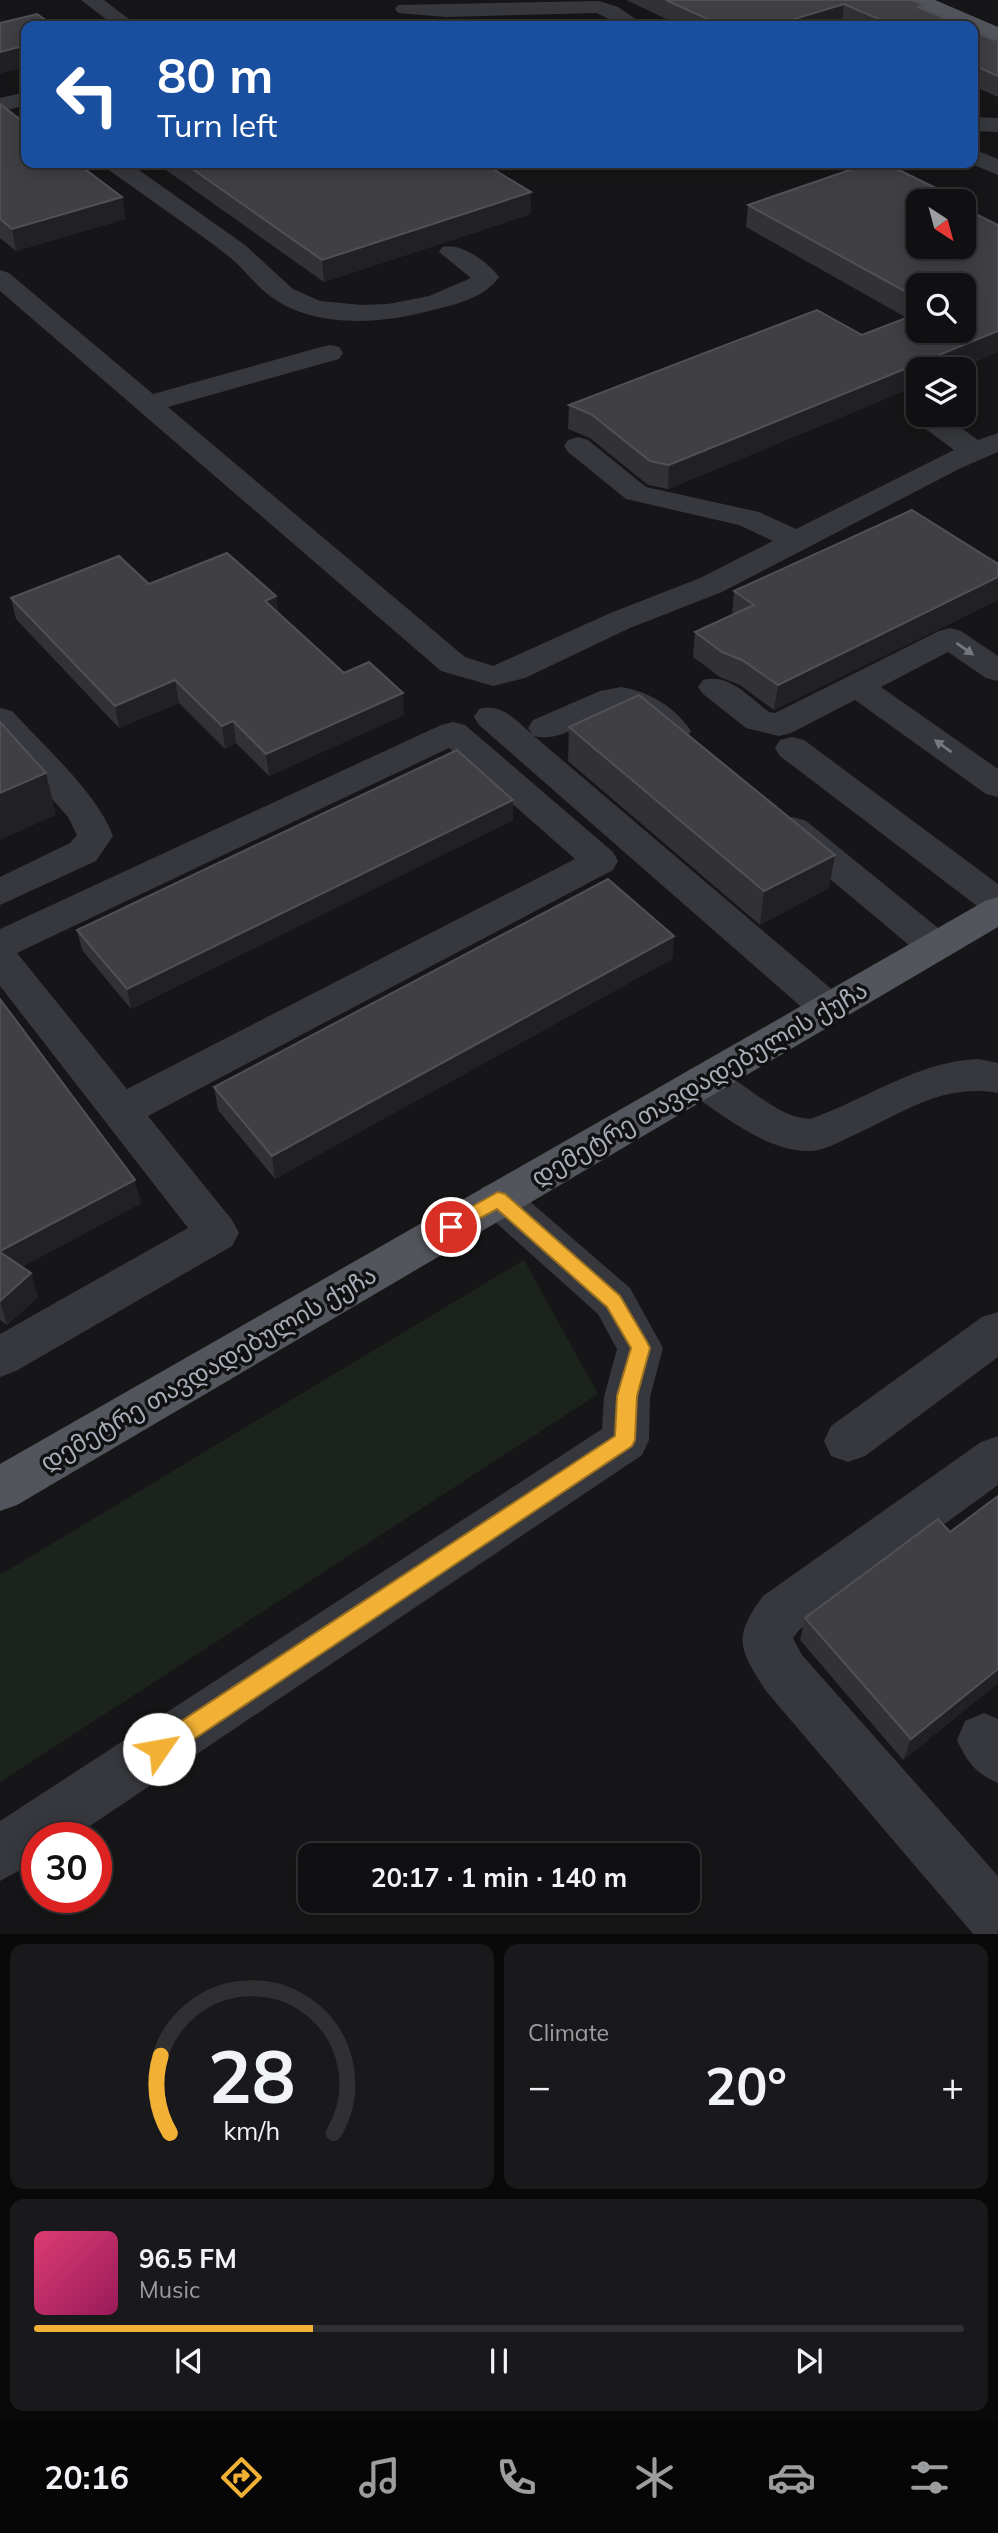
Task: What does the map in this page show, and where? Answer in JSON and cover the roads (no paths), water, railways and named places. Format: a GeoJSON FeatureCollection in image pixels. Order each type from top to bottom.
{"type":"FeatureCollection","features":[{"type":"Feature","properties":{"kind":"main road"},"geometry":{"type":"LineString","coordinates":[[918,0],[966,21]]}},
{"type":"Feature","properties":{"kind":"main road"},"geometry":{"type":"LineString","coordinates":[[978,26],[998,35]]}},
{"type":"Feature","properties":{"kind":"main road","name":"დემეტრე თავდადებულის ქუჩა"},"geometry":{"type":"LineString","coordinates":[[0,1489],[998,910]]}},
{"type":"Feature","properties":{"kind":"street"},"geometry":{"type":"LineString","coordinates":[[91,0],[121,21]]}},
{"type":"Feature","properties":{"kind":"street"},"geometry":{"type":"LineString","coordinates":[[383,1],[401,18],[446,11],[599,7],[628,21]]}},
{"type":"Feature","properties":{"kind":"street"},"geometry":{"type":"LineString","coordinates":[[0,105],[21,99]]}},
{"type":"Feature","properties":{"kind":"street"},"geometry":{"type":"LineString","coordinates":[[978,124],[998,125]]}},
{"type":"Feature","properties":{"kind":"street"},"geometry":{"type":"LineString","coordinates":[[978,158],[998,168]]}},
{"type":"Feature","properties":{"kind":"street"},"geometry":{"type":"LineString","coordinates":[[121,168],[239,253],[270,285],[290,299],[309,306],[349,313],[388,311],[419,306],[482,283],[486,277],[451,252]]}},
{"type":"Feature","properties":{"kind":"street"},"geometry":{"type":"LineString","coordinates":[[0,278],[453,664],[493,676],[513,671],[620,621],[711,585],[986,447]]}},
{"type":"Feature","properties":{"kind":"street"},"geometry":{"type":"LineString","coordinates":[[147,404],[330,353]]}},
{"type":"Feature","properties":{"kind":"street"},"geometry":{"type":"LineString","coordinates":[[950,427],[986,447]]}},
{"type":"Feature","properties":{"kind":"street"},"geometry":{"type":"LineString","coordinates":[[578,446],[636,493],[663,502],[748,518],[797,541]]}},
{"type":"Feature","properties":{"kind":"street"},"geometry":{"type":"LineString","coordinates":[[715,687],[758,720],[779,725],[950,638],[998,671]]}},
{"type":"Feature","properties":{"kind":"street"},"geometry":{"type":"LineString","coordinates":[[857,686],[998,786]]}},
{"type":"Feature","properties":{"kind":"street"},"geometry":{"type":"LineString","coordinates":[[545,728],[612,698],[631,697],[702,754]]}},
{"type":"Feature","properties":{"kind":"street"},"geometry":{"type":"LineString","coordinates":[[491,717],[828,1008]]}},
{"type":"Feature","properties":{"kind":"street"},"geometry":{"type":"LineString","coordinates":[[0,719],[80,809],[90,822],[95,836],[83,852],[0,892]]}},
{"type":"Feature","properties":{"kind":"street"},"geometry":{"type":"LineString","coordinates":[[0,945],[453,733],[600,861],[121,1111]]}},
{"type":"Feature","properties":{"kind":"street"},"geometry":{"type":"LineString","coordinates":[[792,748],[998,904]]}},
{"type":"Feature","properties":{"kind":"street"},"geometry":{"type":"LineString","coordinates":[[764,805],[935,946]]}},
{"type":"Feature","properties":{"kind":"street"},"geometry":{"type":"LineString","coordinates":[[0,959],[217,1233],[0,1357]]}},
{"type":"Feature","properties":{"kind":"street"},"geometry":{"type":"LineString","coordinates":[[702,1081],[767,1123],[806,1135],[833,1127],[945,1076],[998,1078]]}},
{"type":"Feature","properties":{"kind":"street"},"geometry":{"type":"LineString","coordinates":[[0,1853],[625,1440],[627,1396],[640,1348],[614,1301],[498,1199]]}},
{"type":"Feature","properties":{"kind":"street"},"geometry":{"type":"LineString","coordinates":[[848,1441],[998,1331]]}},
{"type":"Feature","properties":{"kind":"street"},"geometry":{"type":"LineString","coordinates":[[998,1457],[781,1613],[767,1632],[769,1650],[784,1673],[998,1919]]}}]}
